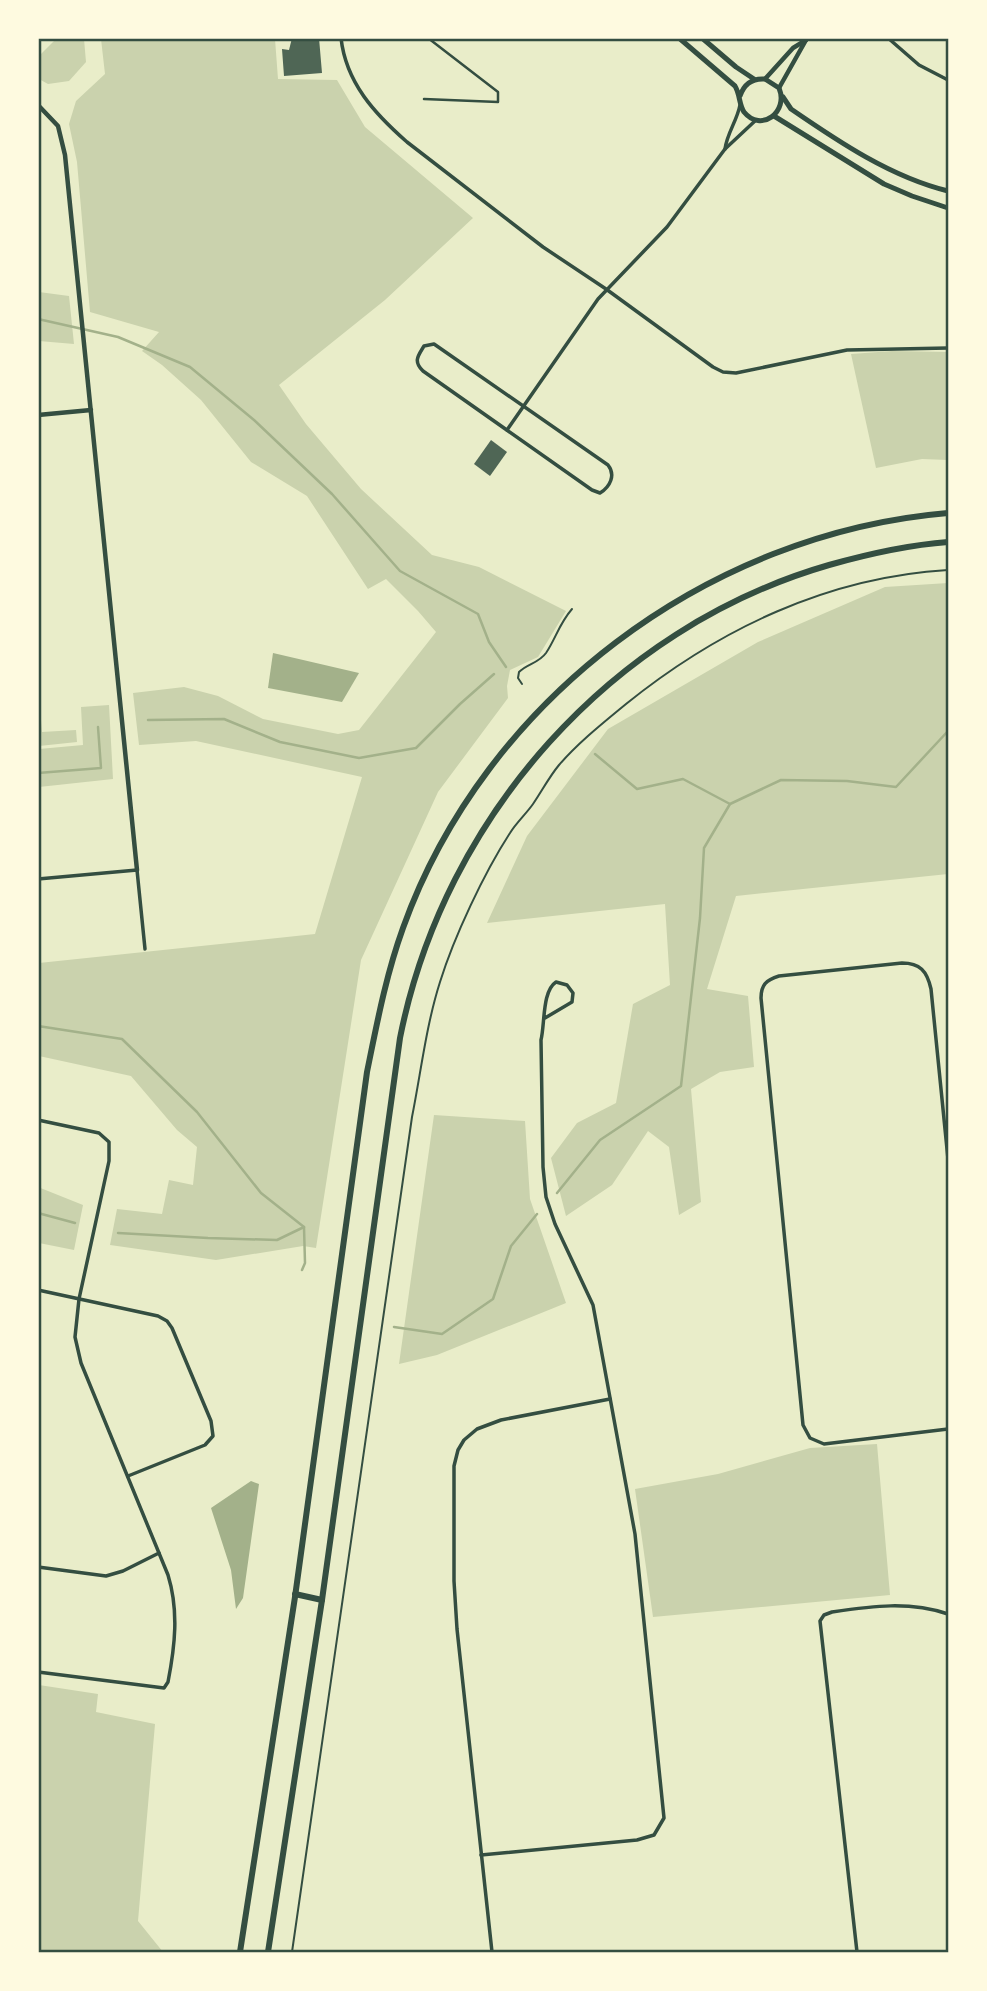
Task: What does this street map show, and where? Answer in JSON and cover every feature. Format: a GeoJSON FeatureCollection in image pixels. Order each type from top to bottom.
{"type":"FeatureCollection","features":[{"type":"Feature","properties":{"kind":"highway"},"geometry":{"type":"LineString","coordinates":[[240,1952],[295,1594],[372,1047],[385,987],[404,927],[427,874],[451,828],[490,770],[554,695],[594,659],[671,605],[759,559],[806,542],[885,522],[948,513]]}},
{"type":"Feature","properties":{"kind":"highway"},"geometry":{"type":"LineString","coordinates":[[268,1952],[323,1600],[400,1038],[410,992],[433,924],[469,853],[495,812],[552,738],[602,689],[643,656],[715,612],[794,577],[874,553],[948,542]]}},
{"type":"Feature","properties":{"kind":"highway"},"geometry":{"type":"LineString","coordinates":[[295,1594],[323,1600]]}},
{"type":"Feature","properties":{"kind":"main road"},"geometry":{"type":"LineString","coordinates":[[679,38],[735,86],[746,114],[756,120],[774,116],[780,109],[781,95]]}},
{"type":"Feature","properties":{"kind":"main road"},"geometry":{"type":"LineString","coordinates":[[702,38],[754,79],[765,79],[779,88],[791,109],[884,166],[923,184],[948,191]]}},
{"type":"Feature","properties":{"kind":"main road"},"geometry":{"type":"LineString","coordinates":[[740,96],[747,84],[754,79]]}},
{"type":"Feature","properties":{"kind":"main road"},"geometry":{"type":"LineString","coordinates":[[774,116],[884,184],[948,208]]}},
{"type":"Feature","properties":{"kind":"street"},"geometry":{"type":"LineString","coordinates":[[341,38],[345,61],[354,82],[369,105],[421,155],[522,232],[723,372],[751,371],[818,354],[847,350],[948,348]]}},
{"type":"Feature","properties":{"kind":"street"},"geometry":{"type":"LineString","coordinates":[[424,99],[498,102],[498,92],[428,38]]}},
{"type":"Feature","properties":{"kind":"street"},"geometry":{"type":"LineString","coordinates":[[888,38],[919,65],[948,80]]}},
{"type":"Feature","properties":{"kind":"street"},"geometry":{"type":"LineString","coordinates":[[765,79],[793,48],[806,39]]}},
{"type":"Feature","properties":{"kind":"street"},"geometry":{"type":"LineString","coordinates":[[779,88],[806,39]]}},
{"type":"Feature","properties":{"kind":"street"},"geometry":{"type":"LineString","coordinates":[[38,105],[53,119],[63,142],[145,949]]}},
{"type":"Feature","properties":{"kind":"street"},"geometry":{"type":"LineString","coordinates":[[725,149],[726,139],[738,118],[741,105]]}},
{"type":"Feature","properties":{"kind":"street"},"geometry":{"type":"LineString","coordinates":[[507,430],[606,289],[674,218],[725,149],[756,120]]}},
{"type":"Feature","properties":{"kind":"street"},"geometry":{"type":"LineString","coordinates":[[429,344],[440,346],[524,405],[608,465],[612,470],[612,478],[603,491],[600,493],[592,490],[422,371],[416,362],[420,352],[429,344]]}},
{"type":"Feature","properties":{"kind":"street"},"geometry":{"type":"LineString","coordinates":[[38,415],[91,410]]}},
{"type":"Feature","properties":{"kind":"street"},"geometry":{"type":"LineString","coordinates":[[38,880],[137,870]]}},
{"type":"Feature","properties":{"kind":"street"},"geometry":{"type":"LineString","coordinates":[[948,1159],[931,989],[926,972],[922,968],[902,963],[779,976],[767,980],[761,990],[761,998],[803,1425],[810,1438],[824,1444],[948,1429]]}},
{"type":"Feature","properties":{"kind":"street"},"geometry":{"type":"LineString","coordinates":[[481,1855],[637,1840],[654,1835],[664,1818],[635,1534],[593,1306],[555,1224],[546,1197],[541,1040],[545,1000],[551,986],[556,982],[567,985],[573,993],[572,1002],[545,1018]]}},
{"type":"Feature","properties":{"kind":"street"},"geometry":{"type":"LineString","coordinates":[[38,1120],[99,1133],[107,1138],[111,1147],[79,1299],[75,1337],[78,1355],[172,1588],[176,1618],[168,1682],[164,1688],[38,1672]]}},
{"type":"Feature","properties":{"kind":"street"},"geometry":{"type":"LineString","coordinates":[[38,1290],[159,1316],[172,1328],[211,1421],[213,1436],[205,1445],[128,1476]]}},
{"type":"Feature","properties":{"kind":"street"},"geometry":{"type":"LineString","coordinates":[[492,1952],[454,1581],[454,1466],[464,1440],[477,1429],[501,1420],[610,1399]]}},
{"type":"Feature","properties":{"kind":"street"},"geometry":{"type":"LineString","coordinates":[[38,1567],[106,1576],[123,1571],[159,1553]]}},
{"type":"Feature","properties":{"kind":"street"},"geometry":{"type":"LineString","coordinates":[[857,1952],[820,1621],[824,1615],[832,1612],[902,1604],[917,1605],[948,1614]]}},
{"type":"Feature","properties":{"kind":"path"},"geometry":{"type":"LineString","coordinates":[[292,1952],[412,1117],[429,1023],[440,982],[472,906],[512,830],[559,766],[603,723],[661,676],[735,631],[807,598],[916,572],[948,570]]}},
{"type":"Feature","properties":{"kind":"path"},"geometry":{"type":"LineString","coordinates":[[522,684],[518,678],[519,672],[538,662],[546,653],[561,621],[572,609]]}},
{"type":"Feature","properties":{"kind":"shaded area"},"geometry":{"type":"Polygon","coordinates":[[[56,39],[84,39],[86,62],[69,81],[48,84],[39,79],[39,56],[56,39]]]}},
{"type":"Feature","properties":{"kind":"shaded area"},"geometry":{"type":"Polygon","coordinates":[[[101,39],[275,39],[278,79],[337,80],[365,127],[473,218],[385,300],[279,385],[306,424],[361,489],[432,555],[479,567],[566,611],[538,657],[510,670],[508,698],[438,792],[361,960],[316,1248],[303,1246],[216,1260],[110,1245],[117,1209],[162,1214],[169,1180],[193,1185],[197,1147],[177,1130],[131,1076],[39,1056],[39,963],[315,934],[362,777],[196,741],[139,745],[133,693],[184,687],[218,696],[263,719],[338,734],[359,730],[436,632],[386,579],[368,589],[307,496],[251,462],[201,400],[142,351],[159,332],[90,312],[77,162],[69,124],[76,101],[105,74],[101,39]]]}},
{"type":"Feature","properties":{"kind":"shaded area"},"geometry":{"type":"Polygon","coordinates":[[[39,292],[69,296],[74,344],[39,341],[39,292]]]}},
{"type":"Feature","properties":{"kind":"shaded area"},"geometry":{"type":"Polygon","coordinates":[[[892,351],[948,352],[948,460],[922,459],[876,468],[851,354],[892,351]]]}},
{"type":"Feature","properties":{"kind":"shaded area"},"geometry":{"type":"Polygon","coordinates":[[[948,583],[948,874],[736,896],[707,989],[748,996],[754,1067],[720,1072],[691,1089],[701,1202],[679,1215],[669,1147],[648,1131],[612,1185],[566,1216],[551,1158],[577,1123],[616,1103],[633,1004],[670,985],[665,904],[487,923],[527,836],[608,729],[758,642],[885,587],[948,583]]]}},
{"type":"Feature","properties":{"kind":"shaded area"},"geometry":{"type":"Polygon","coordinates":[[[273,653],[359,673],[342,702],[268,688],[273,653]]]}},
{"type":"Feature","properties":{"kind":"shaded area"},"geometry":{"type":"Polygon","coordinates":[[[39,695],[42,732],[76,730],[77,742],[39,746],[39,695]]]}},
{"type":"Feature","properties":{"kind":"shaded area"},"geometry":{"type":"Polygon","coordinates":[[[109,705],[113,779],[39,787],[39,749],[83,745],[81,707],[109,705]]]}},
{"type":"Feature","properties":{"kind":"shaded area"},"geometry":{"type":"Polygon","coordinates":[[[434,1115],[525,1121],[530,1199],[566,1303],[437,1355],[399,1364],[434,1115]]]}},
{"type":"Feature","properties":{"kind":"shaded area"},"geometry":{"type":"Polygon","coordinates":[[[38,1187],[83,1205],[74,1250],[39,1243],[38,1187]]]}},
{"type":"Feature","properties":{"kind":"shaded area"},"geometry":{"type":"Polygon","coordinates":[[[877,1444],[890,1595],[653,1617],[635,1489],[718,1474],[810,1448],[877,1444]]]}},
{"type":"Feature","properties":{"kind":"shaded area"},"geometry":{"type":"Polygon","coordinates":[[[251,1481],[259,1484],[243,1598],[236,1609],[231,1570],[211,1508],[251,1481]]]}},
{"type":"Feature","properties":{"kind":"shaded area"},"geometry":{"type":"Polygon","coordinates":[[[39,1685],[98,1694],[96,1712],[155,1724],[138,1921],[163,1952],[39,1952],[39,1685]]]}},
{"type":"Feature","properties":{"kind":"building"},"geometry":{"type":"Polygon","coordinates":[[[292,38],[319,38],[322,73],[284,76],[282,49],[289,50],[292,38]]]}},
{"type":"Feature","properties":{"kind":"building"},"geometry":{"type":"Polygon","coordinates":[[[491,440],[507,452],[490,476],[474,464],[491,440]]]}},
{"type":"Feature","properties":{"kind":"waterway"},"geometry":{"type":"LineString","coordinates":[[38,319],[118,337],[190,367],[254,420],[332,494],[400,571],[478,614],[489,642],[506,667]]}},
{"type":"Feature","properties":{"kind":"waterway"},"geometry":{"type":"LineString","coordinates":[[148,720],[224,719],[280,742],[359,758],[416,748],[494,674]]}},
{"type":"Feature","properties":{"kind":"waterway"},"geometry":{"type":"LineString","coordinates":[[38,773],[101,768],[98,727]]}},
{"type":"Feature","properties":{"kind":"waterway"},"geometry":{"type":"LineString","coordinates":[[595,754],[637,789],[683,779],[730,804],[781,780],[847,781],[896,787],[948,731]]}},
{"type":"Feature","properties":{"kind":"waterway"},"geometry":{"type":"LineString","coordinates":[[557,1193],[600,1140],[681,1086],[700,918],[704,848],[730,804]]}},
{"type":"Feature","properties":{"kind":"waterway"},"geometry":{"type":"LineString","coordinates":[[38,1026],[122,1039],[197,1112],[261,1193],[304,1227],[305,1263],[302,1270]]}},
{"type":"Feature","properties":{"kind":"waterway"},"geometry":{"type":"LineString","coordinates":[[38,1213],[75,1223]]}},
{"type":"Feature","properties":{"kind":"waterway"},"geometry":{"type":"LineString","coordinates":[[394,1327],[442,1334],[493,1299],[511,1246],[537,1214]]}},
{"type":"Feature","properties":{"kind":"waterway"},"geometry":{"type":"LineString","coordinates":[[118,1233],[277,1240],[304,1227]]}}]}
